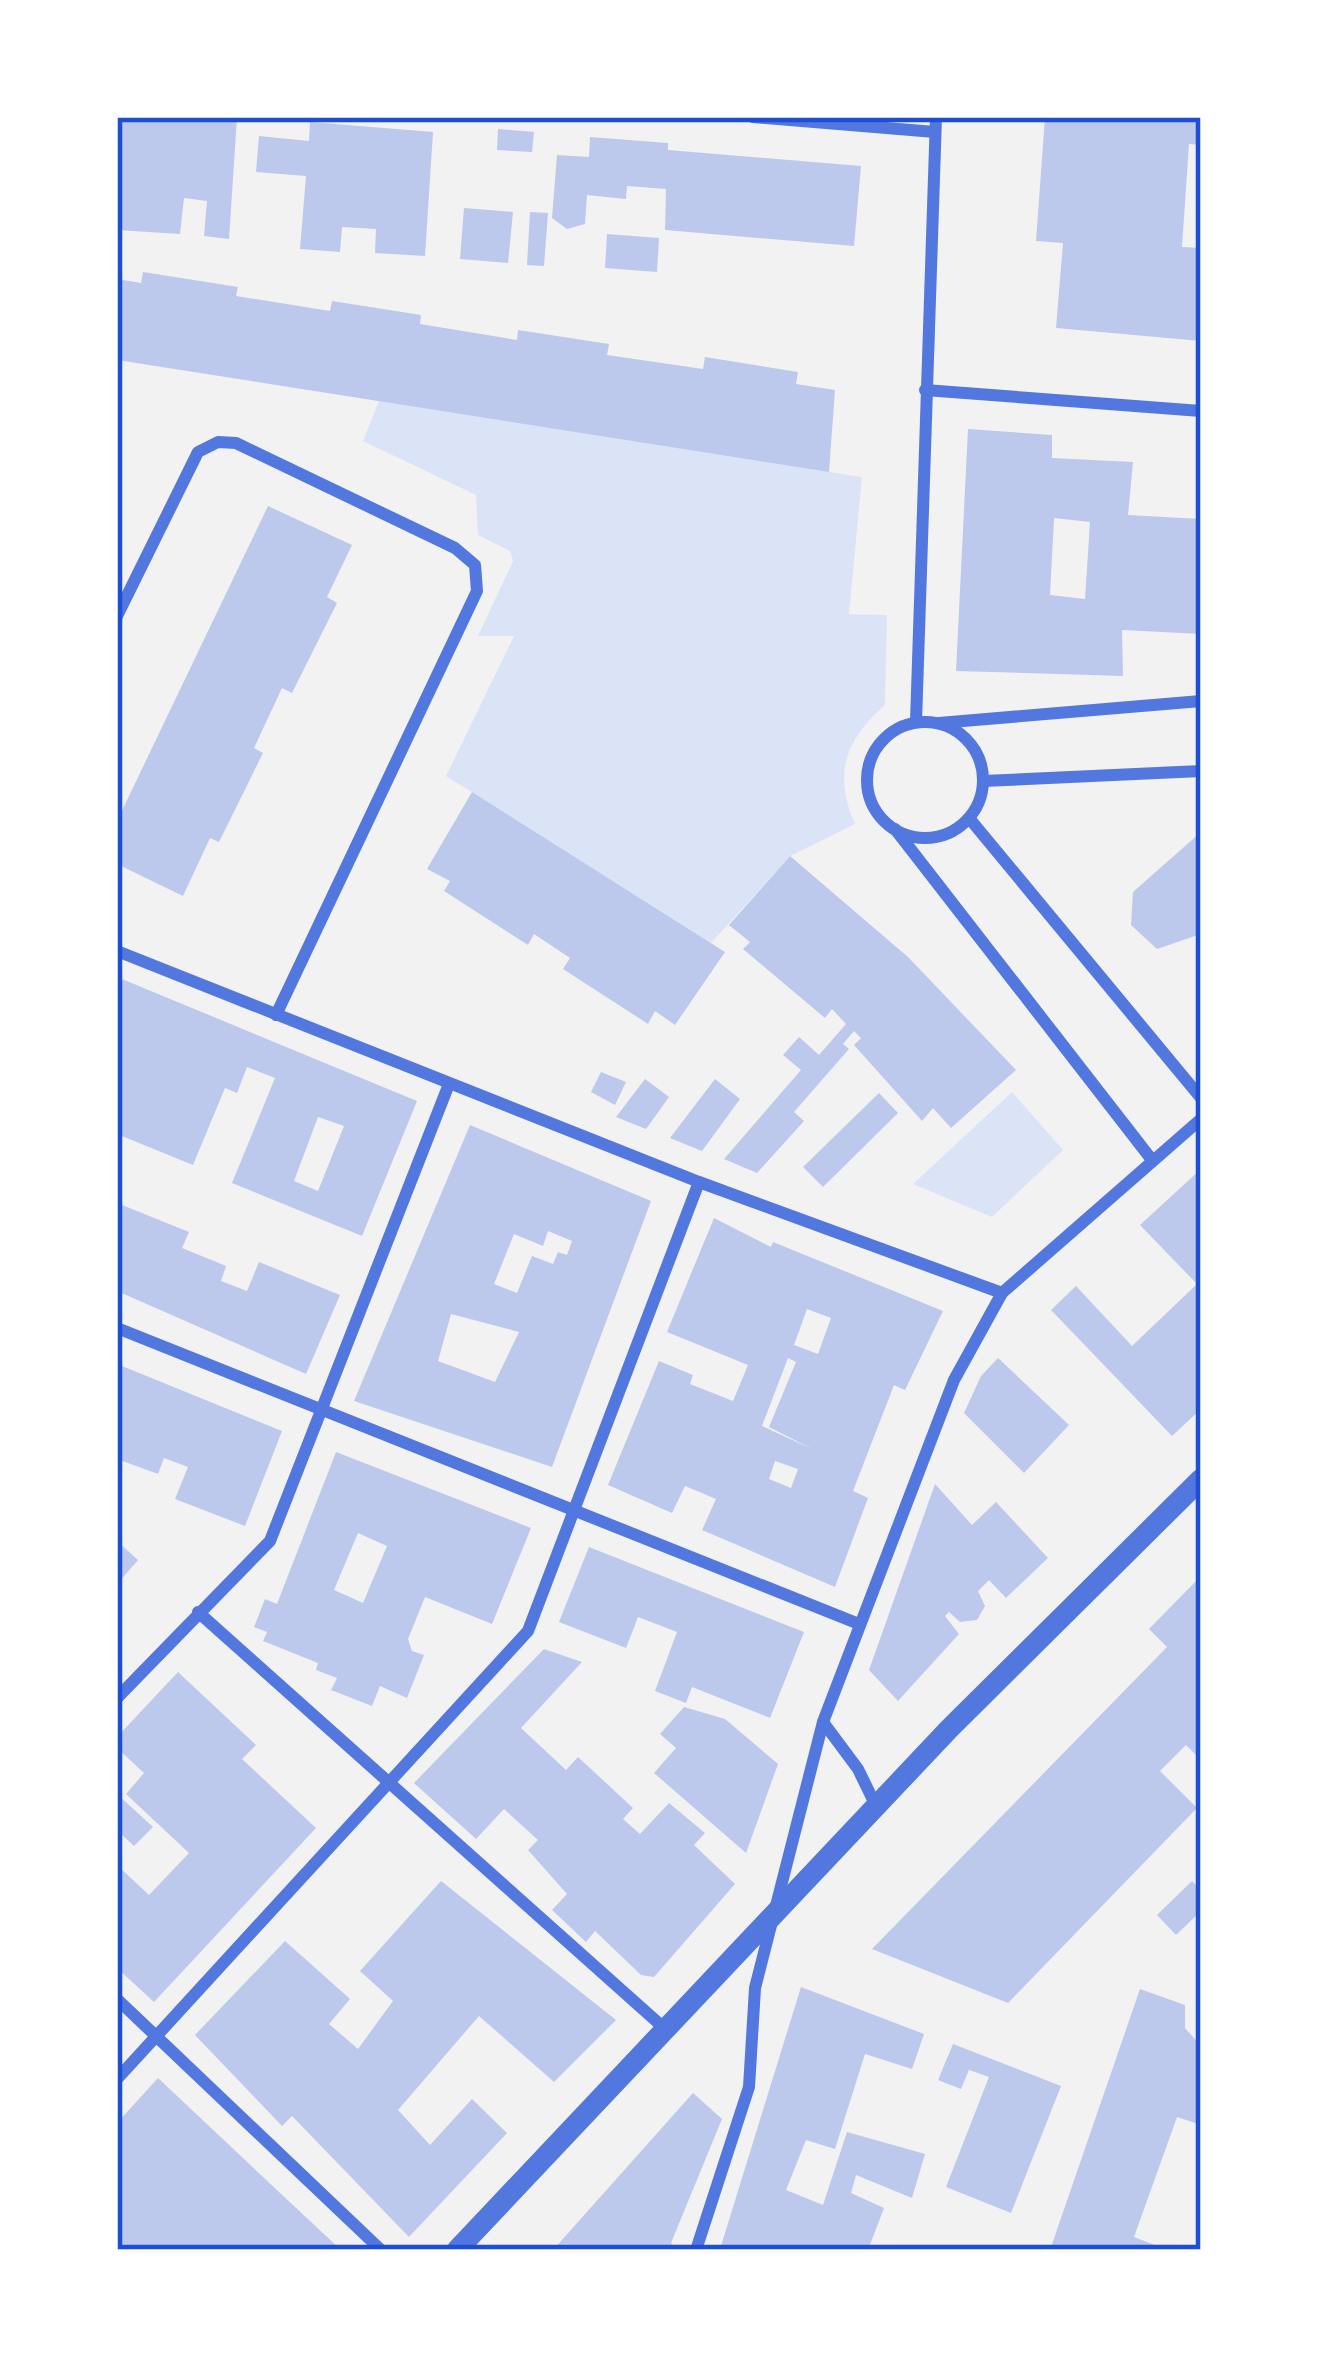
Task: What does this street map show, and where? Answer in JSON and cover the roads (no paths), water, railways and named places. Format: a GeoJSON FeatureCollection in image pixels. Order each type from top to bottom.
{"type":"FeatureCollection","features":[{"type":"Feature","properties":{"kind":"street"},"geometry":{"type":"LineString","coordinates":[[753,117],[935,124],[916,722]]}},
{"type":"Feature","properties":{"kind":"street"},"geometry":{"type":"LineString","coordinates":[[926,391],[1201,411]]}},
{"type":"Feature","properties":{"kind":"street"},"geometry":{"type":"LineString","coordinates":[[117,616],[198,452],[218,442],[236,442],[455,548],[475,565],[477,591],[276,1015]]}},
{"type":"Feature","properties":{"kind":"street"},"geometry":{"type":"LineString","coordinates":[[1152,1160],[872,803],[868,769],[885,737],[916,722],[1201,701]]}},
{"type":"Feature","properties":{"kind":"street"},"geometry":{"type":"LineString","coordinates":[[895,829],[926,837],[942,835],[969,818],[983,781],[971,743],[938,723]]}},
{"type":"Feature","properties":{"kind":"street"},"geometry":{"type":"LineString","coordinates":[[983,781],[1201,771]]}},
{"type":"Feature","properties":{"kind":"street"},"geometry":{"type":"LineString","coordinates":[[969,818],[1201,1098]]}},
{"type":"Feature","properties":{"kind":"street"},"geometry":{"type":"LineString","coordinates":[[117,951],[699,1182],[1002,1293]]}},
{"type":"Feature","properties":{"kind":"street"},"geometry":{"type":"LineString","coordinates":[[117,1698],[270,1540],[449,1084]]}},
{"type":"Feature","properties":{"kind":"street"},"geometry":{"type":"LineString","coordinates":[[696,2250],[749,2087],[754,1988],[823,1722],[954,1380],[1002,1293],[1201,1119]]}},
{"type":"Feature","properties":{"kind":"street"},"geometry":{"type":"LineString","coordinates":[[117,2079],[528,1631],[699,1182]]}},
{"type":"Feature","properties":{"kind":"street"},"geometry":{"type":"LineString","coordinates":[[117,1328],[859,1624]]}},
{"type":"Feature","properties":{"kind":"street"},"geometry":{"type":"LineString","coordinates":[[457,2250],[876,1807],[1201,1479]]}},
{"type":"Feature","properties":{"kind":"street"},"geometry":{"type":"LineString","coordinates":[[198,1612],[664,2028]]}},
{"type":"Feature","properties":{"kind":"street"},"geometry":{"type":"LineString","coordinates":[[823,1722],[858,1769],[876,1807]]}},
{"type":"Feature","properties":{"kind":"street"},"geometry":{"type":"LineString","coordinates":[[117,1999],[381,2250]]}}]}
